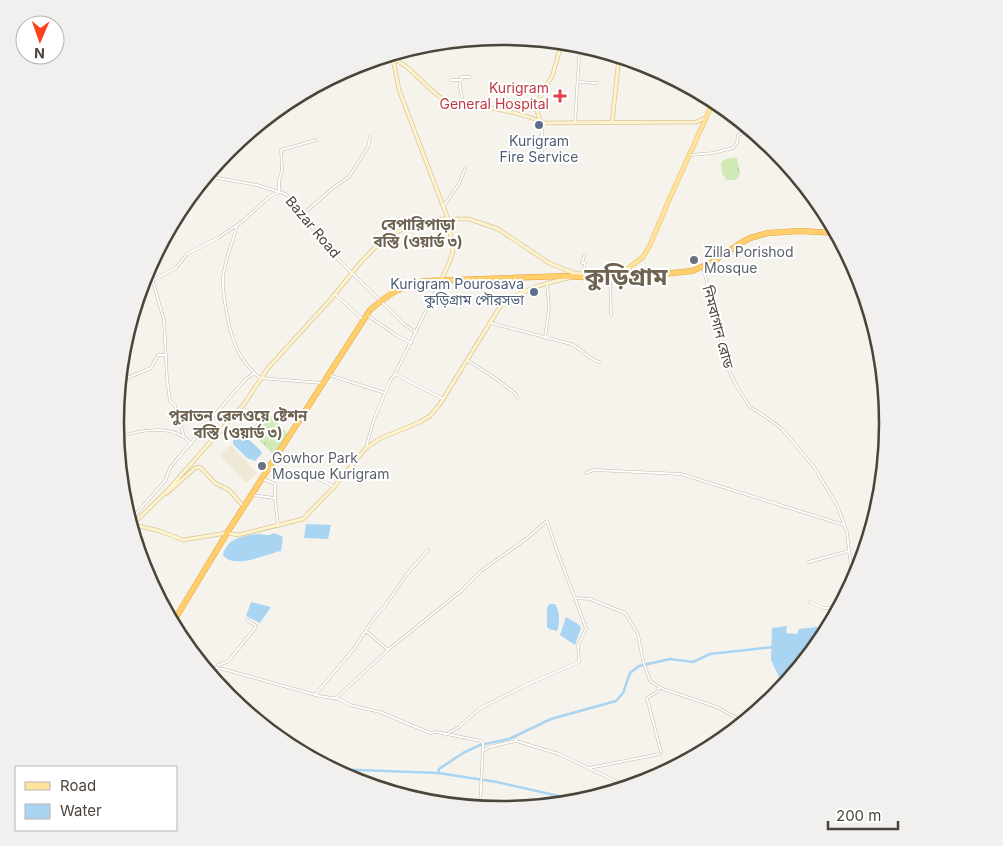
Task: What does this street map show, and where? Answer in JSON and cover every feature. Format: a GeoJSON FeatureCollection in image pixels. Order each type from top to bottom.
{"type":"FeatureCollection","features":[{"type":"Feature","properties":{"kind":"highway"},"geometry":{"type":"LineString","coordinates":[[177,616],[227,533],[365,318],[391,292],[407,285],[424,281],[564,276],[597,278],[622,273],[663,274],[692,271],[702,267],[739,244],[768,233],[800,231],[829,233]]}},
{"type":"Feature","properties":{"kind":"main road"},"geometry":{"type":"LineString","coordinates":[[622,273],[643,257],[650,245],[710,108]]}},
{"type":"Feature","properties":{"kind":"street"},"geometry":{"type":"LineString","coordinates":[[542,156],[541,123],[536,108],[537,102],[553,74],[561,50]]}},
{"type":"Feature","properties":{"kind":"street"},"geometry":{"type":"LineString","coordinates":[[576,123],[579,57]]}},
{"type":"Feature","properties":{"kind":"street"},"geometry":{"type":"LineString","coordinates":[[396,60],[406,66],[448,102],[457,106],[464,105],[522,115],[537,119],[541,123],[696,122],[706,118]]}},
{"type":"Feature","properties":{"kind":"street"},"geometry":{"type":"LineString","coordinates":[[366,448],[374,419],[391,379],[411,343],[453,251],[448,219],[399,90],[393,61]]}},
{"type":"Feature","properties":{"kind":"street"},"geometry":{"type":"LineString","coordinates":[[612,122],[618,64]]}},
{"type":"Feature","properties":{"kind":"street"},"geometry":{"type":"LineString","coordinates":[[464,105],[460,88],[461,80],[463,76],[470,76]]}},
{"type":"Feature","properties":{"kind":"street"},"geometry":{"type":"LineString","coordinates":[[451,80],[461,80]]}},
{"type":"Feature","properties":{"kind":"street"},"geometry":{"type":"LineString","coordinates":[[578,82],[597,83]]}},
{"type":"Feature","properties":{"kind":"street"},"geometry":{"type":"LineString","coordinates":[[696,122],[702,127]]}},
{"type":"Feature","properties":{"kind":"street"},"geometry":{"type":"LineString","coordinates":[[690,154],[713,153],[733,148],[737,143],[738,135],[744,133]]}},
{"type":"Feature","properties":{"kind":"street"},"geometry":{"type":"LineString","coordinates":[[302,214],[348,177],[368,147],[370,137]]}},
{"type":"Feature","properties":{"kind":"street"},"geometry":{"type":"LineString","coordinates":[[214,177],[257,185],[279,192],[282,170],[281,150],[316,140]]}},
{"type":"Feature","properties":{"kind":"street"},"geometry":{"type":"LineString","coordinates":[[443,207],[459,184],[465,169]]}},
{"type":"Feature","properties":{"kind":"street","name":"Bazar Road"},"geometry":{"type":"LineString","coordinates":[[153,281],[176,268],[187,254],[218,238],[237,225],[269,197],[279,192],[286,194],[314,230],[331,244],[338,258],[352,273],[405,325],[416,332]]}},
{"type":"Feature","properties":{"kind":"street"},"geometry":{"type":"LineString","coordinates":[[136,519],[163,495],[244,404],[260,378],[384,238],[416,223],[448,219],[469,219],[485,224],[511,237],[549,263],[574,273],[610,276],[611,315]]}},
{"type":"Feature","properties":{"kind":"street"},"geometry":{"type":"LineString","coordinates":[[237,225],[224,275],[223,288],[234,345],[254,373],[260,378],[324,383]]}},
{"type":"Feature","properties":{"kind":"street"},"geometry":{"type":"LineString","coordinates":[[583,274],[585,264],[582,263],[584,256]]}},
{"type":"Feature","properties":{"kind":"street","name":"নিমবাগান রোড"},"geometry":{"type":"LineString","coordinates":[[702,267],[727,366],[736,387],[750,408],[782,429],[814,467],[838,505],[849,551],[850,570]]}},
{"type":"Feature","properties":{"kind":"street"},"geometry":{"type":"LineString","coordinates":[[138,526],[160,531],[181,540],[227,533],[238,535],[303,519],[334,487],[366,448],[381,438],[430,416],[443,399],[501,305],[523,291],[574,277]]}},
{"type":"Feature","properties":{"kind":"street"},"geometry":{"type":"LineString","coordinates":[[153,281],[164,320],[170,401],[175,406],[184,437]]}},
{"type":"Feature","properties":{"kind":"street"},"geometry":{"type":"LineString","coordinates":[[545,338],[549,308],[547,283]]}},
{"type":"Feature","properties":{"kind":"street"},"geometry":{"type":"LineString","coordinates":[[335,294],[356,315],[411,343]]}},
{"type":"Feature","properties":{"kind":"street"},"geometry":{"type":"LineString","coordinates":[[491,323],[576,346],[591,359],[599,362]]}},
{"type":"Feature","properties":{"kind":"street"},"geometry":{"type":"LineString","coordinates":[[126,378],[151,368],[158,356],[166,354]]}},
{"type":"Feature","properties":{"kind":"street"},"geometry":{"type":"LineString","coordinates":[[467,360],[516,394],[517,398]]}},
{"type":"Feature","properties":{"kind":"street"},"geometry":{"type":"LineString","coordinates":[[135,518],[165,481],[170,468],[235,391],[254,373]]}},
{"type":"Feature","properties":{"kind":"street"},"geometry":{"type":"LineString","coordinates":[[394,374],[443,399]]}},
{"type":"Feature","properties":{"kind":"street"},"geometry":{"type":"LineString","coordinates":[[329,375],[385,393]]}},
{"type":"Feature","properties":{"kind":"street"},"geometry":{"type":"LineString","coordinates":[[124,436],[143,431],[178,433],[191,444]]}},
{"type":"Feature","properties":{"kind":"street"},"geometry":{"type":"LineString","coordinates":[[163,495],[174,488],[196,468],[200,467],[215,483],[229,490],[244,508]]}},
{"type":"Feature","properties":{"kind":"street"},"geometry":{"type":"LineString","coordinates":[[268,470],[321,480],[334,487]]}},
{"type":"Feature","properties":{"kind":"street"},"geometry":{"type":"LineString","coordinates":[[586,473],[594,470],[681,474],[844,525]]}},
{"type":"Feature","properties":{"kind":"street"},"geometry":{"type":"LineString","coordinates":[[262,479],[274,484],[278,526]]}},
{"type":"Feature","properties":{"kind":"street"},"geometry":{"type":"LineString","coordinates":[[252,495],[275,498]]}},
{"type":"Feature","properties":{"kind":"street"},"geometry":{"type":"LineString","coordinates":[[335,699],[388,650],[461,592],[481,570],[526,539],[547,521],[586,629],[578,645],[579,662],[479,708],[459,727],[445,735]]}},
{"type":"Feature","properties":{"kind":"street"},"geometry":{"type":"LineString","coordinates":[[315,695],[353,650],[407,574],[428,550]]}},
{"type":"Feature","properties":{"kind":"street"},"geometry":{"type":"LineString","coordinates":[[809,562],[849,551]]}},
{"type":"Feature","properties":{"kind":"street"},"geometry":{"type":"LineString","coordinates":[[575,598],[590,599],[625,613],[638,634],[643,661],[650,681],[660,687],[717,707],[737,718]]}},
{"type":"Feature","properties":{"kind":"street"},"geometry":{"type":"LineString","coordinates":[[810,602],[823,608],[831,608]]}},
{"type":"Feature","properties":{"kind":"street"},"geometry":{"type":"LineString","coordinates":[[217,668],[218,665],[230,659],[256,627],[247,620]]}},
{"type":"Feature","properties":{"kind":"street"},"geometry":{"type":"LineString","coordinates":[[366,631],[388,650]]}},
{"type":"Feature","properties":{"kind":"street"},"geometry":{"type":"LineString","coordinates":[[213,667],[380,712],[422,730],[483,743],[480,800]]}},
{"type":"Feature","properties":{"kind":"street"},"geometry":{"type":"LineString","coordinates":[[588,768],[661,753],[647,698],[657,692],[660,687]]}},
{"type":"Feature","properties":{"kind":"street"},"geometry":{"type":"LineString","coordinates":[[483,752],[490,747],[516,740],[559,754],[618,782]]}},
{"type":"Feature","properties":{"kind":"shaded area"},"geometry":{"type":"Polygon","coordinates":[[[231,445],[257,473],[246,483],[220,455],[231,445]]]}},
{"type":"Feature","properties":{"kind":"green space"},"geometry":{"type":"Polygon","coordinates":[[[737,157],[740,174],[736,180],[727,180],[722,174],[721,162],[737,157]]]}},
{"type":"Feature","properties":{"kind":"green space"},"geometry":{"type":"Polygon","coordinates":[[[266,411],[288,434],[274,455],[250,431],[266,411]]]}},
{"type":"Feature","properties":{"kind":"water"},"geometry":{"type":"Polygon","coordinates":[[[239,433],[244,435],[261,451],[262,453],[255,461],[247,458],[233,444],[233,440],[239,433]]]}},
{"type":"Feature","properties":{"kind":"water"},"geometry":{"type":"Polygon","coordinates":[[[306,524],[331,525],[328,539],[304,538],[306,524]]]}},
{"type":"Feature","properties":{"kind":"water"},"geometry":{"type":"Polygon","coordinates":[[[274,533],[283,537],[281,551],[242,561],[228,559],[223,555],[228,545],[236,539],[258,534],[267,535],[274,533]]]}},
{"type":"Feature","properties":{"kind":"water"},"geometry":{"type":"Polygon","coordinates":[[[251,602],[271,607],[260,623],[246,616],[251,602]]]}},
{"type":"Feature","properties":{"kind":"water"},"geometry":{"type":"Polygon","coordinates":[[[550,604],[555,604],[558,610],[559,621],[557,631],[547,627],[547,607],[550,604]]]}},
{"type":"Feature","properties":{"kind":"water"},"geometry":{"type":"Polygon","coordinates":[[[566,617],[581,628],[575,645],[560,635],[566,617]]]}},
{"type":"Feature","properties":{"kind":"water"},"geometry":{"type":"Polygon","coordinates":[[[787,626],[786,633],[797,634],[799,629],[819,627],[780,679],[771,660],[772,628],[787,626]]]}},
{"type":"Feature","properties":{"kind":"waterway"},"geometry":{"type":"LineString","coordinates":[[438,773],[439,769],[463,753],[480,745],[509,739],[551,719],[616,701],[623,693],[630,673],[639,666],[670,659],[693,662],[710,654],[774,647]]}},
{"type":"Feature","properties":{"kind":"waterway"},"geometry":{"type":"LineString","coordinates":[[352,770],[438,773],[497,782],[561,796]]}},
{"type":"Feature","properties":{"kind":"place","name":"Kurigram General Hospital"},"geometry":{"type":"Point","coordinates":[560,96]}},
{"type":"Feature","properties":{"kind":"place","name":"Kurigram Fire Service"},"geometry":{"type":"Point","coordinates":[539,125]}},
{"type":"Feature","properties":{"kind":"place","name":"Zilla Porishod Mosque"},"geometry":{"type":"Point","coordinates":[694,260]}},
{"type":"Feature","properties":{"kind":"place","name":"Kurigram Pourosava কুড়িগ্রাম পৌরসভা"},"geometry":{"type":"Point","coordinates":[534,292]}},
{"type":"Feature","properties":{"kind":"place","name":"Gowhor Park Mosque Kurigram"},"geometry":{"type":"Point","coordinates":[262,466]}},
{"type":"Feature","properties":{"kind":"district","name":"বেপারিপাড়া বস্তি (ওয়ার্ড ৩)"},"geometry":{"type":"Point","coordinates":[418,234]}},
{"type":"Feature","properties":{"kind":"district","name":"কুড়িগ্রাম"},"geometry":{"type":"Point","coordinates":[626,277]}},
{"type":"Feature","properties":{"kind":"district","name":"পুরাতন রেলওয়ে ষ্টেশন বস্তি (ওয়ার্ড ৩)"},"geometry":{"type":"Point","coordinates":[238,424]}}]}
